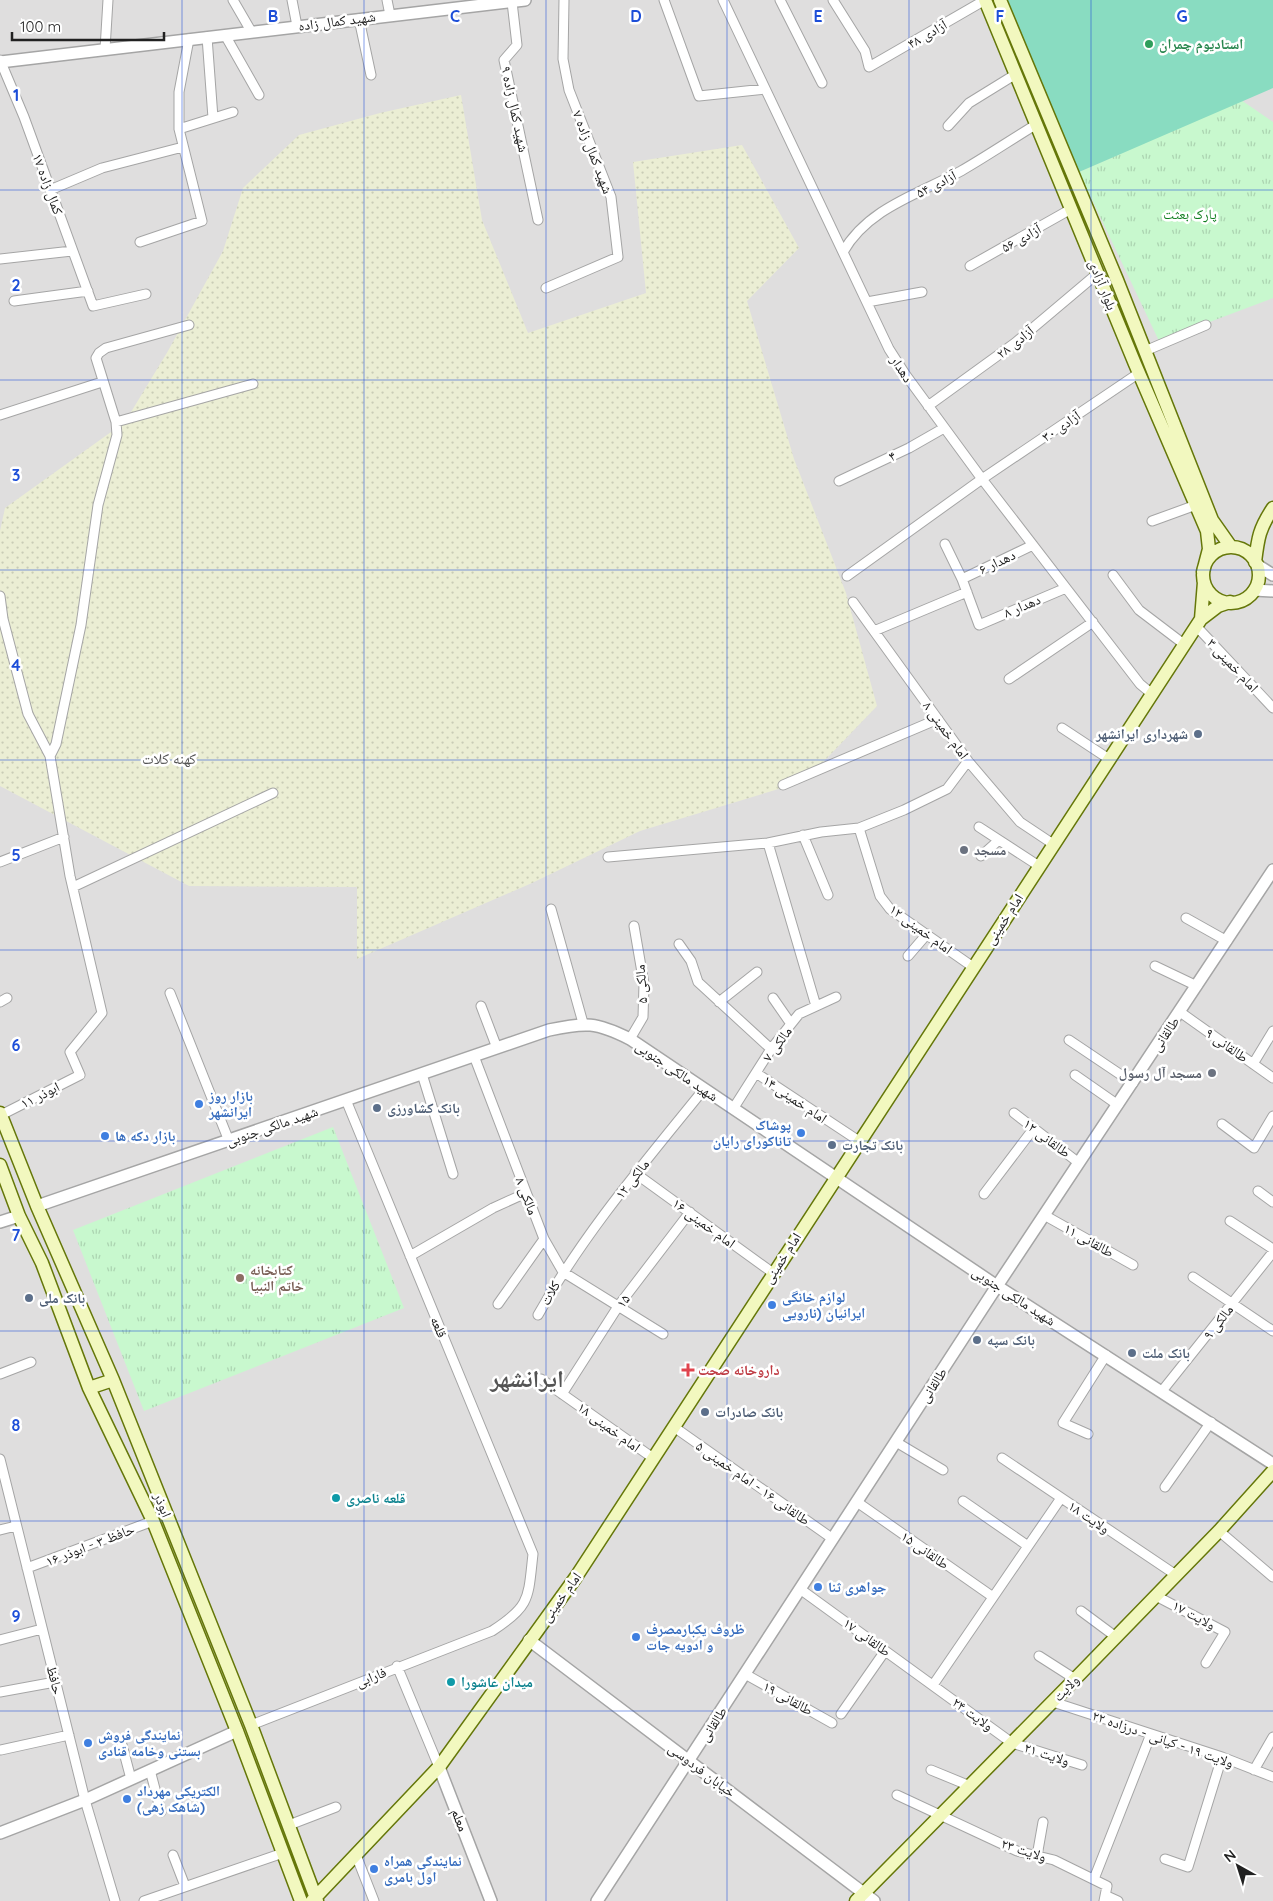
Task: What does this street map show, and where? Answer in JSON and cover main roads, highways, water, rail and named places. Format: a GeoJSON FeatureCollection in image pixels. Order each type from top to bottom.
{"type":"FeatureCollection","features":[{"type":"Feature","properties":{"kind":"main road","name":"بلوار آزادی"},"geometry":{"type":"LineString","coordinates":[[985,0],[1139,373],[1207,530],[1209,549],[1199,623]]}},
{"type":"Feature","properties":{"kind":"main road","name":"بلوار آزادی"},"geometry":{"type":"LineString","coordinates":[[1000,0],[1145,351],[1212,520],[1235,547]]}},
{"type":"Feature","properties":{"kind":"main road"},"geometry":{"type":"LineString","coordinates":[[1262,525],[1256,545],[1258,582],[1254,590],[1239,601],[1230,602],[1213,596],[1204,576],[1210,557],[1223,548],[1235,547],[1251,539],[1273,508]]}},
{"type":"Feature","properties":{"kind":"main road"},"geometry":{"type":"LineString","coordinates":[[1235,547],[1247,552],[1256,563]]}},
{"type":"Feature","properties":{"kind":"main road","name":"امام خمینی"},"geometry":{"type":"LineString","coordinates":[[315,1900],[440,1767],[529,1640],[576,1577],[1199,623],[1218,606],[1230,602]]}},
{"type":"Feature","properties":{"kind":"main road","name":"ابوذر"},"geometry":{"type":"LineString","coordinates":[[0,1114],[37,1206],[113,1380],[251,1725],[315,1900]]}},
{"type":"Feature","properties":{"kind":"main road","name":"ابوذر"},"geometry":{"type":"LineString","coordinates":[[0,1165],[19,1216],[42,1263],[89,1388],[153,1521],[237,1732],[301,1901]]}},
{"type":"Feature","properties":{"kind":"main road"},"geometry":{"type":"LineString","coordinates":[[89,1388],[113,1380]]}},
{"type":"Feature","properties":{"kind":"main road","name":"ولایت"},"geometry":{"type":"LineString","coordinates":[[865,1898],[941,1814],[1219,1531],[1273,1471]]}},
{"type":"Feature","properties":{"kind":"place","name":"استادیوم چمران"},"geometry":{"type":"Point","coordinates":[1149,44]}},
{"type":"Feature","properties":{"kind":"place","name":"شهرداری ایرانشهر"},"geometry":{"type":"Point","coordinates":[1198,734]}},
{"type":"Feature","properties":{"kind":"place","name":"مسجد"},"geometry":{"type":"Point","coordinates":[964,850]}},
{"type":"Feature","properties":{"kind":"place","name":"مسجد آل رسول"},"geometry":{"type":"Point","coordinates":[1212,1073]}},
{"type":"Feature","properties":{"kind":"place","name":"بازار روز ایرانشهر"},"geometry":{"type":"Point","coordinates":[199,1104]}},
{"type":"Feature","properties":{"kind":"place","name":"بانک کشاورزی"},"geometry":{"type":"Point","coordinates":[377,1108]}},
{"type":"Feature","properties":{"kind":"place","name":"پوشاک تاناکورای رایان"},"geometry":{"type":"Point","coordinates":[801,1133]}},
{"type":"Feature","properties":{"kind":"place","name":"بازار دکه ها"},"geometry":{"type":"Point","coordinates":[105,1136]}},
{"type":"Feature","properties":{"kind":"place","name":"بانک تجارت"},"geometry":{"type":"Point","coordinates":[832,1145]}},
{"type":"Feature","properties":{"kind":"place","name":"کتابخانه خاتم النبیا"},"geometry":{"type":"Point","coordinates":[240,1278]}},
{"type":"Feature","properties":{"kind":"place","name":"بانک ملی"},"geometry":{"type":"Point","coordinates":[29,1298]}},
{"type":"Feature","properties":{"kind":"place","name":"لوازم خانگی ایرانیان (نارویی"},"geometry":{"type":"Point","coordinates":[772,1305]}},
{"type":"Feature","properties":{"kind":"place","name":"بانک سپه"},"geometry":{"type":"Point","coordinates":[977,1340]}},
{"type":"Feature","properties":{"kind":"place","name":"بانک ملت"},"geometry":{"type":"Point","coordinates":[1132,1353]}},
{"type":"Feature","properties":{"kind":"place","name":"داروخانه صحت"},"geometry":{"type":"Point","coordinates":[688,1370]}},
{"type":"Feature","properties":{"kind":"place","name":"بانک صادرات"},"geometry":{"type":"Point","coordinates":[705,1412]}},
{"type":"Feature","properties":{"kind":"place","name":"قلعه ناصری"},"geometry":{"type":"Point","coordinates":[336,1498]}},
{"type":"Feature","properties":{"kind":"place","name":"جواهری ثنا"},"geometry":{"type":"Point","coordinates":[818,1587]}},
{"type":"Feature","properties":{"kind":"place","name":"ظروف یکبارمصرف و ادویه جات"},"geometry":{"type":"Point","coordinates":[636,1637]}},
{"type":"Feature","properties":{"kind":"place","name":"میدان عاشورا"},"geometry":{"type":"Point","coordinates":[451,1682]}},
{"type":"Feature","properties":{"kind":"place","name":"نمایندگی فروش بستنی وخامه قنادی"},"geometry":{"type":"Point","coordinates":[88,1743]}},
{"type":"Feature","properties":{"kind":"place","name":"الکتریکی مهرداد (شاهک زهی)"},"geometry":{"type":"Point","coordinates":[127,1799]}},
{"type":"Feature","properties":{"kind":"place","name":"نمایندگی همراه اول بامری"},"geometry":{"type":"Point","coordinates":[374,1869]}},
{"type":"Feature","properties":{"kind":"district","name":"کهنه کلات"},"geometry":{"type":"Point","coordinates":[169,759]}},
{"type":"Feature","properties":{"kind":"district","name":"ایرانشهر"},"geometry":{"type":"Point","coordinates":[527,1379]}},
{"type":"Feature","properties":{"kind":"park label","name":"پارک بعثت"},"geometry":{"type":"Point","coordinates":[1190,214]}}]}
